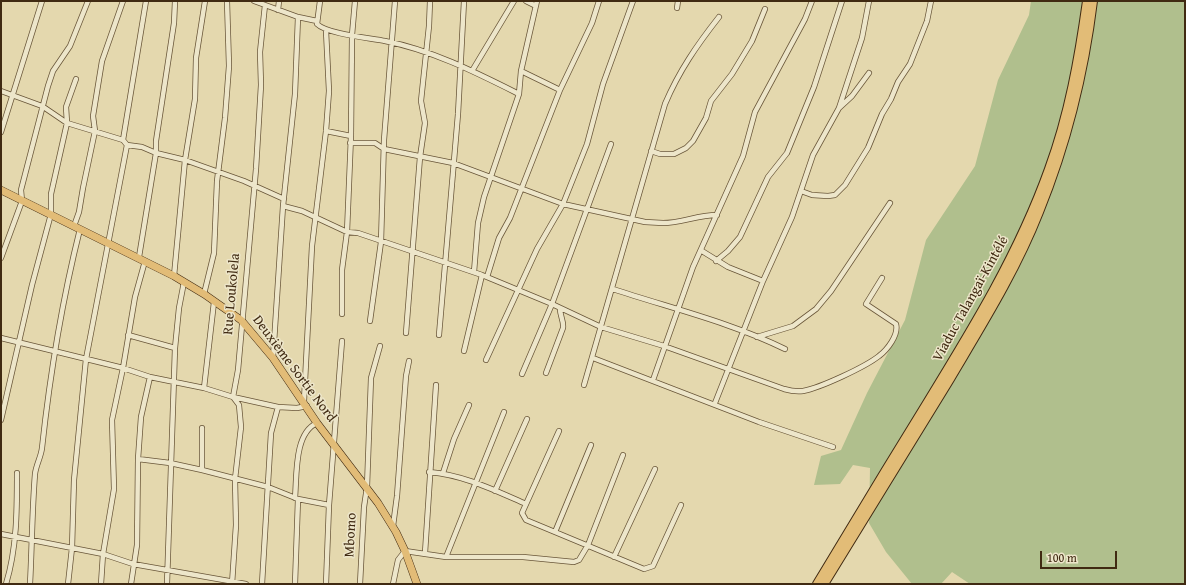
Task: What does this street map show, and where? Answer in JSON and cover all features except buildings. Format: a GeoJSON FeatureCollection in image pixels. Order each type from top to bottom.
{"type":"FeatureCollection","features":[{"type":"Feature","properties":{"kind":"highway","name":"Viaduc Talangaï-Kintélé"},"geometry":{"type":"LineString","coordinates":[[816,584],[979,318],[1022,235],[1049,168],[1061,130],[1077,63],[1086,1]]}},
{"type":"Feature","properties":{"kind":"highway","name":"Viaduc Talangaï-Kintélé"},"geometry":{"type":"LineString","coordinates":[[824,584],[994,305],[1028,238],[1068,132],[1084,63],[1093,1]]}},
{"type":"Feature","properties":{"kind":"main road","name":"Deuxième Sortie Nord"},"geometry":{"type":"LineString","coordinates":[[1,190],[139,257],[204,294],[241,320],[273,358],[317,422],[367,487],[393,526],[405,551],[417,584]]}},
{"type":"Feature","properties":{"kind":"street"},"geometry":{"type":"LineString","coordinates":[[1,132],[11,95],[26,56],[42,1]]}},
{"type":"Feature","properties":{"kind":"street"},"geometry":{"type":"LineString","coordinates":[[1,258],[22,201],[21,190],[42,106],[54,71],[70,46],[88,1]]}},
{"type":"Feature","properties":{"kind":"street"},"geometry":{"type":"LineString","coordinates":[[30,584],[36,472],[42,450],[43,424],[54,351],[81,206],[82,188],[95,131],[93,116],[102,61],[123,1]]}},
{"type":"Feature","properties":{"kind":"street"},"geometry":{"type":"LineString","coordinates":[[123,140],[146,1]]}},
{"type":"Feature","properties":{"kind":"street"},"geometry":{"type":"LineString","coordinates":[[139,257],[156,153],[156,141],[174,23],[175,1]]}},
{"type":"Feature","properties":{"kind":"street"},"geometry":{"type":"LineString","coordinates":[[174,276],[185,160],[195,99],[196,58],[205,1]]}},
{"type":"Feature","properties":{"kind":"street"},"geometry":{"type":"LineString","coordinates":[[204,294],[214,253],[218,172],[225,118],[229,66],[226,1]]}},
{"type":"Feature","properties":{"kind":"street"},"geometry":{"type":"LineString","coordinates":[[254,1],[298,17],[317,22],[319,26],[326,31],[390,42],[425,53],[472,71],[519,94]]}},
{"type":"Feature","properties":{"kind":"street"},"geometry":{"type":"LineString","coordinates":[[278,10],[279,1]]}},
{"type":"Feature","properties":{"kind":"street"},"geometry":{"type":"LineString","coordinates":[[317,22],[320,1]]}},
{"type":"Feature","properties":{"kind":"street"},"geometry":{"type":"LineString","coordinates":[[342,314],[342,270],[347,232],[351,136],[352,35],[355,1]]}},
{"type":"Feature","properties":{"kind":"street"},"geometry":{"type":"LineString","coordinates":[[370,321],[381,242],[390,42],[395,1]]}},
{"type":"Feature","properties":{"kind":"street"},"geometry":{"type":"LineString","coordinates":[[406,333],[420,157],[425,123],[421,101],[429,26],[430,1]]}},
{"type":"Feature","properties":{"kind":"street"},"geometry":{"type":"LineString","coordinates":[[439,335],[464,1]]}},
{"type":"Feature","properties":{"kind":"street"},"geometry":{"type":"LineString","coordinates":[[472,71],[514,1]]}},
{"type":"Feature","properties":{"kind":"street"},"geometry":{"type":"LineString","coordinates":[[474,272],[478,223],[484,197],[519,94],[521,71],[536,4],[526,1]]}},
{"type":"Feature","properties":{"kind":"street"},"geometry":{"type":"LineString","coordinates":[[487,277],[499,238],[522,189],[560,90],[592,22],[599,1]]}},
{"type":"Feature","properties":{"kind":"street"},"geometry":{"type":"LineString","coordinates":[[486,360],[537,249],[563,204],[587,144],[603,84],[633,1]]}},
{"type":"Feature","properties":{"kind":"street"},"geometry":{"type":"LineString","coordinates":[[677,8],[678,1]]}},
{"type":"Feature","properties":{"kind":"street"},"geometry":{"type":"LineString","coordinates":[[653,380],[693,267],[702,251],[716,215],[743,156],[755,112],[805,19],[812,1]]}},
{"type":"Feature","properties":{"kind":"street"},"geometry":{"type":"LineString","coordinates":[[716,261],[728,251],[740,237],[766,181],[786,153],[814,87],[842,1]]}},
{"type":"Feature","properties":{"kind":"street"},"geometry":{"type":"LineString","coordinates":[[715,403],[743,331],[792,217],[813,155],[839,108],[862,38],[869,1]]}},
{"type":"Feature","properties":{"kind":"street"},"geometry":{"type":"LineString","coordinates":[[801,191],[812,195],[828,196],[835,195],[845,185],[868,148],[882,114],[891,99],[898,82],[910,64],[927,21],[931,1]]}},
{"type":"Feature","properties":{"kind":"street","name":"Rue Loukolela"},"geometry":{"type":"LineString","coordinates":[[233,397],[238,370],[241,320],[254,185],[261,85],[260,52],[265,5]]}},
{"type":"Feature","properties":{"kind":"street"},"geometry":{"type":"LineString","coordinates":[[651,151],[660,154],[674,154],[686,148],[692,141],[706,118],[711,101],[732,74],[752,41],[765,8]]}},
{"type":"Feature","properties":{"kind":"street"},"geometry":{"type":"LineString","coordinates":[[273,358],[283,206],[295,94],[298,17]]}},
{"type":"Feature","properties":{"kind":"street"},"geometry":{"type":"LineString","coordinates":[[584,385],[613,289],[631,219],[665,104],[672,86],[694,48],[719,17]]}},
{"type":"Feature","properties":{"kind":"street"},"geometry":{"type":"LineString","coordinates":[[1,338],[123,368],[150,377],[204,388],[233,397],[278,407],[297,408],[306,404],[312,246],[326,131],[329,92],[326,31]]}},
{"type":"Feature","properties":{"kind":"street"},"geometry":{"type":"LineString","coordinates":[[521,71],[560,90]]}},
{"type":"Feature","properties":{"kind":"street"},"geometry":{"type":"LineString","coordinates":[[839,108],[852,96],[869,73]]}},
{"type":"Feature","properties":{"kind":"street"},"geometry":{"type":"LineString","coordinates":[[1,420],[18,342],[51,214],[51,194],[67,123],[66,107],[76,79]]}},
{"type":"Feature","properties":{"kind":"street"},"geometry":{"type":"LineString","coordinates":[[1,91],[42,106],[67,123],[123,140],[127,145],[142,147],[156,153],[185,160],[254,185],[284,199]]}},
{"type":"Feature","properties":{"kind":"street"},"geometry":{"type":"LineString","coordinates":[[326,131],[351,136]]}},
{"type":"Feature","properties":{"kind":"street"},"geometry":{"type":"LineString","coordinates":[[350,143],[375,143],[384,149],[453,163],[563,204],[631,219],[654,223],[673,223],[705,215],[716,215]]}},
{"type":"Feature","properties":{"kind":"street"},"geometry":{"type":"LineString","coordinates":[[522,374],[552,304],[611,144]]}},
{"type":"Feature","properties":{"kind":"street"},"geometry":{"type":"LineString","coordinates":[[68,584],[72,548],[74,480],[86,359],[127,145]]}},
{"type":"Feature","properties":{"kind":"street"},"geometry":{"type":"LineString","coordinates":[[757,337],[793,326],[816,309],[831,291],[890,203]]}},
{"type":"Feature","properties":{"kind":"street"},"geometry":{"type":"LineString","coordinates":[[283,206],[316,217],[347,232],[358,233],[482,275],[552,304],[601,327],[664,346],[784,389],[798,391],[824,383],[873,360],[887,348],[897,330],[893,321],[866,304],[882,278]]}},
{"type":"Feature","properties":{"kind":"street"},"geometry":{"type":"LineString","coordinates":[[702,251],[716,261],[764,281]]}},
{"type":"Feature","properties":{"kind":"street"},"geometry":{"type":"LineString","coordinates":[[101,584],[103,554],[114,489],[112,420],[123,368],[135,297],[145,261]]}},
{"type":"Feature","properties":{"kind":"street"},"geometry":{"type":"LineString","coordinates":[[464,351],[482,275]]}},
{"type":"Feature","properties":{"kind":"street"},"geometry":{"type":"LineString","coordinates":[[167,584],[175,348],[178,313],[184,282]]}},
{"type":"Feature","properties":{"kind":"street"},"geometry":{"type":"LineString","coordinates":[[613,289],[679,308],[743,331],[785,349]]}},
{"type":"Feature","properties":{"kind":"street"},"geometry":{"type":"LineString","coordinates":[[204,388],[214,302]]}},
{"type":"Feature","properties":{"kind":"street"},"geometry":{"type":"LineString","coordinates":[[546,373],[563,328],[564,323],[560,315],[560,309]]}},
{"type":"Feature","properties":{"kind":"street"},"geometry":{"type":"LineString","coordinates":[[128,335],[175,348]]}},
{"type":"Feature","properties":{"kind":"street"},"geometry":{"type":"LineString","coordinates":[[326,584],[329,506],[342,341]]}},
{"type":"Feature","properties":{"kind":"street","name":"Mbomo"},"geometry":{"type":"LineString","coordinates":[[360,584],[364,507],[367,487],[371,378],[380,346]]}},
{"type":"Feature","properties":{"kind":"street"},"geometry":{"type":"LineString","coordinates":[[593,358],[715,403],[760,422],[833,447]]}},
{"type":"Feature","properties":{"kind":"street"},"geometry":{"type":"LineString","coordinates":[[393,526],[398,496],[406,376],[410,361]]}},
{"type":"Feature","properties":{"kind":"street"},"geometry":{"type":"LineString","coordinates":[[131,584],[137,545],[138,459],[141,417],[150,377]]}},
{"type":"Feature","properties":{"kind":"street"},"geometry":{"type":"LineString","coordinates":[[425,553],[429,472],[436,385]]}},
{"type":"Feature","properties":{"kind":"street"},"geometry":{"type":"LineString","coordinates":[[232,584],[236,525],[236,479],[241,427],[239,405],[233,397]]}},
{"type":"Feature","properties":{"kind":"street"},"geometry":{"type":"LineString","coordinates":[[443,473],[454,439],[469,405]]}},
{"type":"Feature","properties":{"kind":"street"},"geometry":{"type":"LineString","coordinates":[[262,584],[271,433],[278,407]]}},
{"type":"Feature","properties":{"kind":"street"},"geometry":{"type":"LineString","coordinates":[[446,557],[504,412]]}},
{"type":"Feature","properties":{"kind":"street"},"geometry":{"type":"LineString","coordinates":[[495,491],[527,419]]}},
{"type":"Feature","properties":{"kind":"street"},"geometry":{"type":"LineString","coordinates":[[295,584],[296,498],[302,439],[307,429],[317,422]]}},
{"type":"Feature","properties":{"kind":"street"},"geometry":{"type":"LineString","coordinates":[[202,428],[202,470]]}},
{"type":"Feature","properties":{"kind":"street"},"geometry":{"type":"LineString","coordinates":[[559,431],[522,512],[526,520],[644,569],[653,566],[681,505]]}},
{"type":"Feature","properties":{"kind":"street"},"geometry":{"type":"LineString","coordinates":[[555,532],[591,445]]}},
{"type":"Feature","properties":{"kind":"street"},"geometry":{"type":"LineString","coordinates":[[393,584],[398,560],[405,551],[446,557],[523,557],[574,562],[579,560],[588,545],[623,455]]}},
{"type":"Feature","properties":{"kind":"street"},"geometry":{"type":"LineString","coordinates":[[138,459],[170,463],[202,470],[268,487],[296,498],[329,506]]}},
{"type":"Feature","properties":{"kind":"street"},"geometry":{"type":"LineString","coordinates":[[614,557],[655,469]]}},
{"type":"Feature","properties":{"kind":"street"},"geometry":{"type":"LineString","coordinates":[[429,472],[443,473],[475,482],[526,504]]}},
{"type":"Feature","properties":{"kind":"street"},"geometry":{"type":"LineString","coordinates":[[6,584],[11,570],[15,536],[18,473]]}},
{"type":"Feature","properties":{"kind":"street"},"geometry":{"type":"LineString","coordinates":[[1,534],[103,554],[133,564],[197,574],[232,584],[246,584]]}},
{"type":"Feature","properties":{"kind":"green space"},"geometry":{"type":"Polygon","coordinates":[[[1031,1],[1185,1],[1185,584],[970,584],[952,572],[941,584],[912,584],[886,552],[869,523],[870,468],[853,465],[840,484],[814,485],[821,456],[841,450],[867,393],[905,320],[926,240],[975,166],[998,80],[1029,15],[1031,1]]]}}]}
